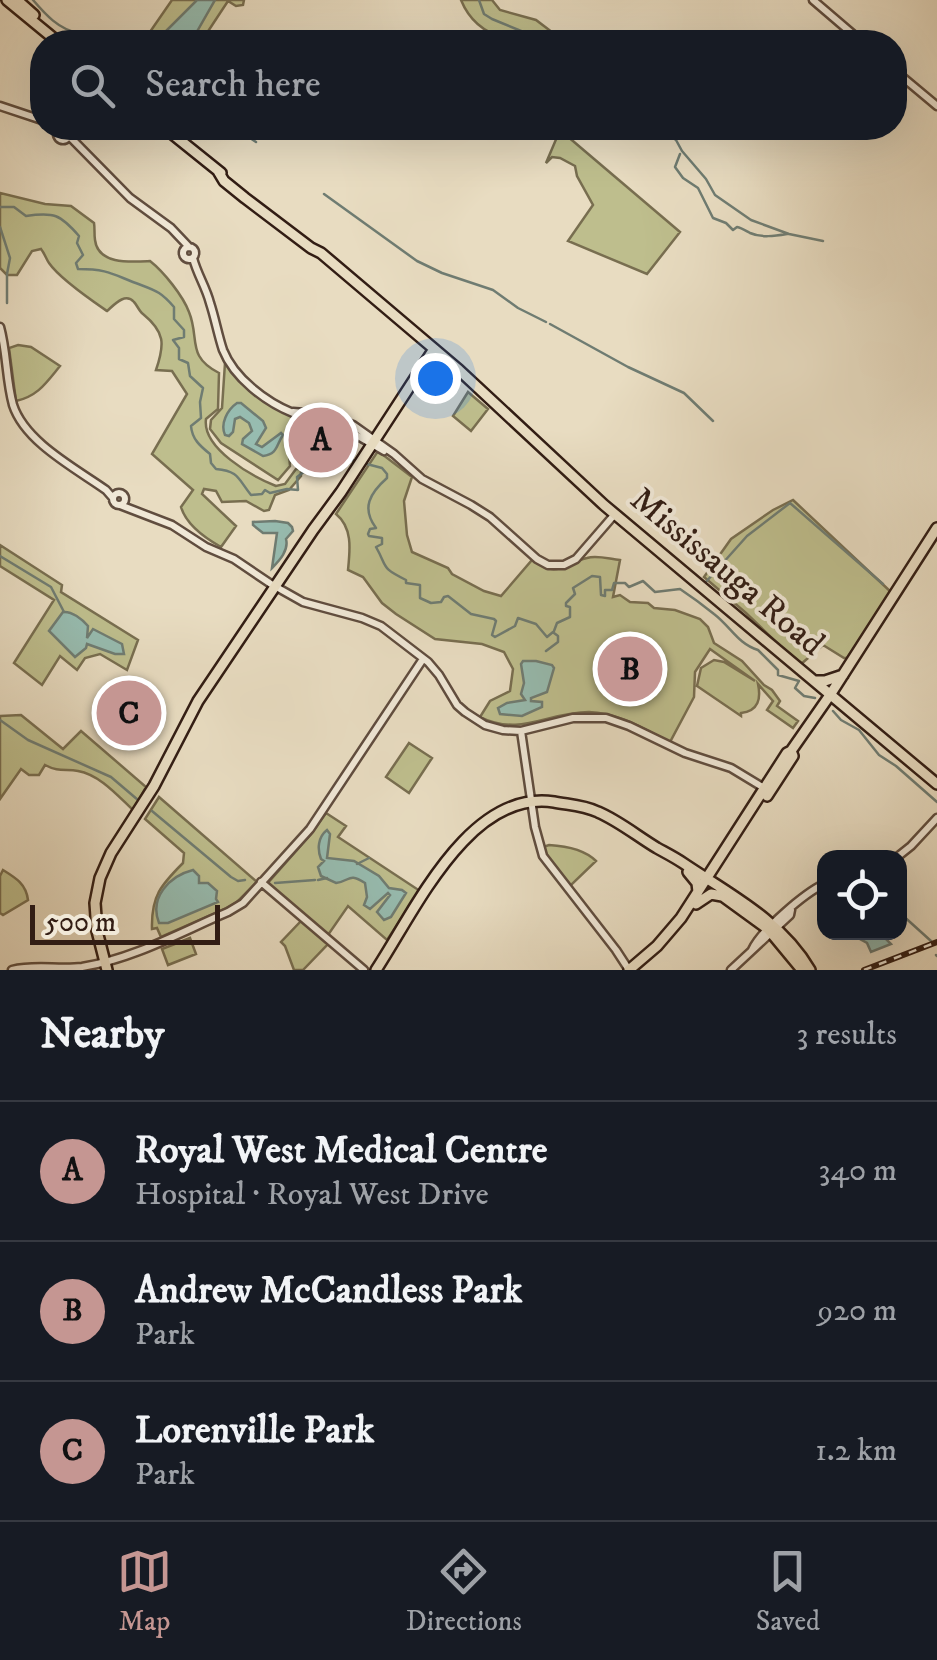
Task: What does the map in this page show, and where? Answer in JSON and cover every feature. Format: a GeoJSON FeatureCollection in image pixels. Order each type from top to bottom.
{"type":"FeatureCollection","features":[{"type":"Feature","properties":{"kind":"main road"},"geometry":{"type":"LineString","coordinates":[[7,0],[43,30]]}},
{"type":"Feature","properties":{"kind":"main road"},"geometry":{"type":"LineString","coordinates":[[17,0],[52,30]]}},
{"type":"Feature","properties":{"kind":"main road","name":"Mississauga Road"},"geometry":{"type":"LineString","coordinates":[[181,140],[224,180],[341,269],[615,514],[937,784]]}},
{"type":"Feature","properties":{"kind":"main road"},"geometry":{"type":"LineString","coordinates":[[108,966],[99,905],[110,862],[156,794],[200,707],[435,353]]}},
{"type":"Feature","properties":{"kind":"main road"},"geometry":{"type":"LineString","coordinates":[[631,970],[672,930],[721,861],[787,753],[830,696],[937,528]]}},
{"type":"Feature","properties":{"kind":"main road"},"geometry":{"type":"LineString","coordinates":[[818,712],[819,698],[813,680],[826,682],[843,675]]}},
{"type":"Feature","properties":{"kind":"main road"},"geometry":{"type":"LineString","coordinates":[[818,712],[846,709]]}},
{"type":"Feature","properties":{"kind":"main road"},"geometry":{"type":"LineString","coordinates":[[376,970],[455,850],[479,826],[512,808],[548,800],[602,813],[662,851],[772,929],[804,969]]}},
{"type":"Feature","properties":{"kind":"main road"},"geometry":{"type":"LineString","coordinates":[[690,871],[701,872],[721,861]]}},
{"type":"Feature","properties":{"kind":"main road"},"geometry":{"type":"LineString","coordinates":[[721,861],[718,879],[724,893]]}},
{"type":"Feature","properties":{"kind":"main road"},"geometry":{"type":"LineString","coordinates":[[690,871],[697,884],[705,884]]}},
{"type":"Feature","properties":{"kind":"main road"},"geometry":{"type":"LineString","coordinates":[[631,970],[667,943],[696,904],[705,884]]}},
{"type":"Feature","properties":{"kind":"main road"},"geometry":{"type":"LineString","coordinates":[[696,904],[709,894],[724,893]]}},
{"type":"Feature","properties":{"kind":"street"},"geometry":{"type":"LineString","coordinates":[[813,0],[848,30]]}},
{"type":"Feature","properties":{"kind":"street"},"geometry":{"type":"LineString","coordinates":[[907,81],[937,106]]}},
{"type":"Feature","properties":{"kind":"street"},"geometry":{"type":"LineString","coordinates":[[0,106],[30,116]]}},
{"type":"Feature","properties":{"kind":"street"},"geometry":{"type":"LineString","coordinates":[[70,140],[130,198],[171,228],[186,248],[195,252],[190,259],[210,302],[230,364],[265,398],[292,412],[335,417],[353,425],[374,447],[398,459],[422,479],[471,504],[550,566],[564,565],[576,558],[615,514]]}},
{"type":"Feature","properties":{"kind":"street"},"geometry":{"type":"LineString","coordinates":[[0,327],[15,411],[37,441],[115,496],[123,494],[122,503],[172,524],[303,602],[376,623],[424,658],[464,712],[491,727],[521,731],[572,718],[606,718],[739,772],[767,790]]}},
{"type":"Feature","properties":{"kind":"street"},"geometry":{"type":"LineString","coordinates":[[12,970],[30,966],[108,966],[243,903],[310,828],[424,658]]}},
{"type":"Feature","properties":{"kind":"street"},"geometry":{"type":"LineString","coordinates":[[521,731],[536,834],[545,859],[631,970]]}},
{"type":"Feature","properties":{"kind":"street"},"geometry":{"type":"LineString","coordinates":[[906,850],[937,818]]}},
{"type":"Feature","properties":{"kind":"street"},"geometry":{"type":"LineString","coordinates":[[262,882],[364,970]]}},
{"type":"Feature","properties":{"kind":"street"},"geometry":{"type":"LineString","coordinates":[[731,970],[755,942],[817,888]]}},
{"type":"Feature","properties":{"kind":"green space"},"geometry":{"type":"Polygon","coordinates":[[[172,0],[244,0],[243,5],[236,6],[228,1],[209,30],[151,30],[172,0]]]}},
{"type":"Feature","properties":{"kind":"green space"},"geometry":{"type":"Polygon","coordinates":[[[461,0],[492,0],[500,10],[536,20],[549,30],[486,30],[461,0]]]}},
{"type":"Feature","properties":{"kind":"green space"},"geometry":{"type":"Polygon","coordinates":[[[556,140],[572,140],[680,232],[647,274],[568,241],[593,205],[575,166],[552,157],[546,163],[556,140]]]}},
{"type":"Feature","properties":{"kind":"green space"},"geometry":{"type":"Polygon","coordinates":[[[0,193],[71,206],[94,223],[97,248],[102,254],[116,260],[150,261],[186,306],[202,360],[219,373],[218,409],[206,419],[212,440],[230,460],[276,486],[285,484],[296,469],[301,469],[301,476],[289,490],[275,495],[269,510],[246,501],[222,502],[216,491],[204,489],[202,494],[236,526],[221,547],[197,530],[183,513],[181,507],[193,490],[152,454],[187,394],[172,371],[156,370],[162,346],[156,327],[131,299],[120,300],[107,311],[60,276],[41,249],[32,251],[17,275],[7,275],[0,268],[0,193]]]}},
{"type":"Feature","properties":{"kind":"green space"},"geometry":{"type":"Polygon","coordinates":[[[31,347],[60,366],[36,392],[16,401],[9,348],[31,347]]]}},
{"type":"Feature","properties":{"kind":"green space"},"geometry":{"type":"Polygon","coordinates":[[[225,363],[261,399],[283,412],[307,419],[289,454],[290,466],[278,480],[221,443],[210,429],[211,420],[222,408],[225,363]]]}},
{"type":"Feature","properties":{"kind":"green space"},"geometry":{"type":"Polygon","coordinates":[[[468,392],[488,409],[471,431],[453,416],[468,392]]]}},
{"type":"Feature","properties":{"kind":"green space"},"geometry":{"type":"Polygon","coordinates":[[[378,451],[412,477],[404,501],[412,552],[448,568],[484,591],[501,596],[532,560],[555,569],[591,557],[620,560],[613,597],[620,595],[630,602],[648,603],[654,608],[700,619],[714,643],[742,661],[772,690],[780,701],[777,706],[798,721],[793,728],[767,710],[773,701],[758,684],[757,703],[741,716],[697,686],[701,668],[714,660],[755,681],[710,649],[695,672],[694,697],[670,742],[631,722],[600,713],[574,713],[509,725],[480,717],[490,701],[510,691],[513,669],[504,652],[482,644],[435,639],[382,603],[363,577],[348,570],[348,533],[336,514],[378,451]]]}},
{"type":"Feature","properties":{"kind":"green space"},"geometry":{"type":"Polygon","coordinates":[[[793,500],[892,593],[847,658],[823,645],[800,665],[704,577],[731,539],[793,500]]]}},
{"type":"Feature","properties":{"kind":"green space"},"geometry":{"type":"Polygon","coordinates":[[[0,545],[62,585],[61,592],[138,640],[127,670],[100,654],[85,658],[77,670],[60,656],[42,685],[14,663],[54,600],[0,566],[0,545]]]}},
{"type":"Feature","properties":{"kind":"green space"},"geometry":{"type":"Polygon","coordinates":[[[123,691],[152,709],[139,730],[131,729],[123,738],[103,721],[123,691]]]}},
{"type":"Feature","properties":{"kind":"green space"},"geometry":{"type":"Polygon","coordinates":[[[21,715],[63,749],[81,731],[146,787],[133,810],[94,777],[45,765],[39,775],[29,775],[21,769],[0,799],[0,716],[21,715]]]}},
{"type":"Feature","properties":{"kind":"green space"},"geometry":{"type":"Polygon","coordinates":[[[409,743],[432,758],[409,793],[386,777],[409,743]]]}},
{"type":"Feature","properties":{"kind":"green space"},"geometry":{"type":"Polygon","coordinates":[[[159,797],[257,882],[227,908],[161,937],[157,928],[152,929],[156,899],[183,863],[184,853],[145,819],[159,797]]]}},
{"type":"Feature","properties":{"kind":"green space"},"geometry":{"type":"Polygon","coordinates":[[[326,813],[346,826],[338,837],[420,891],[387,940],[348,906],[328,935],[267,884],[326,813]]]}},
{"type":"Feature","properties":{"kind":"green space"},"geometry":{"type":"Polygon","coordinates":[[[543,847],[574,849],[596,861],[569,887],[543,847]]]}},
{"type":"Feature","properties":{"kind":"green space"},"geometry":{"type":"Polygon","coordinates":[[[3,870],[23,886],[28,900],[3,915],[0,876],[3,870]]]}},
{"type":"Feature","properties":{"kind":"green space"},"geometry":{"type":"Polygon","coordinates":[[[302,920],[328,944],[303,970],[294,970],[281,942],[302,920]]]}},
{"type":"Feature","properties":{"kind":"green space"},"geometry":{"type":"Polygon","coordinates":[[[190,938],[196,954],[168,965],[162,949],[190,938]]]}},
{"type":"Feature","properties":{"kind":"water"},"geometry":{"type":"Polygon","coordinates":[[[197,0],[215,0],[198,30],[167,30],[197,0]]]}},
{"type":"Feature","properties":{"kind":"water"},"geometry":{"type":"Polygon","coordinates":[[[237,403],[263,421],[266,428],[256,444],[262,447],[283,435],[271,453],[263,456],[242,444],[252,431],[240,417],[235,419],[233,432],[225,435],[225,418],[237,403]]]}},
{"type":"Feature","properties":{"kind":"water"},"geometry":{"type":"Polygon","coordinates":[[[253,522],[288,523],[293,531],[286,539],[283,555],[272,568],[277,533],[263,533],[253,522]]]}},
{"type":"Feature","properties":{"kind":"water"},"geometry":{"type":"Polygon","coordinates":[[[63,612],[86,623],[87,638],[93,629],[122,644],[124,654],[87,644],[75,657],[49,631],[63,612]]]}},
{"type":"Feature","properties":{"kind":"water"},"geometry":{"type":"Polygon","coordinates":[[[536,661],[554,668],[547,692],[531,698],[542,702],[542,707],[522,716],[500,714],[498,708],[525,700],[521,694],[521,664],[536,661]]]}},
{"type":"Feature","properties":{"kind":"water"},"geometry":{"type":"Polygon","coordinates":[[[327,830],[327,858],[354,861],[379,876],[389,888],[406,893],[391,917],[384,920],[377,912],[388,893],[370,909],[364,905],[365,883],[352,878],[336,883],[321,876],[318,867],[324,861],[319,843],[327,830]]]}},
{"type":"Feature","properties":{"kind":"water"},"geometry":{"type":"Polygon","coordinates":[[[193,870],[199,883],[208,883],[217,891],[218,902],[168,923],[159,923],[157,905],[163,889],[176,877],[193,870]]]}},
{"type":"Feature","properties":{"kind":"water"},"geometry":{"type":"Polygon","coordinates":[[[862,940],[887,940],[891,944],[871,952],[862,940]]]}},
{"type":"Feature","properties":{"kind":"waterway"},"geometry":{"type":"LineString","coordinates":[[33,0],[68,30]]}},
{"type":"Feature","properties":{"kind":"waterway"},"geometry":{"type":"LineString","coordinates":[[479,0],[484,14],[519,30]]}},
{"type":"Feature","properties":{"kind":"waterway"},"geometry":{"type":"LineString","coordinates":[[676,140],[715,195],[751,220],[823,241]]}},
{"type":"Feature","properties":{"kind":"waterway"},"geometry":{"type":"LineString","coordinates":[[680,154],[675,167],[698,188],[713,218],[733,230],[737,227],[754,235],[787,234]]}},
{"type":"Feature","properties":{"kind":"waterway"},"geometry":{"type":"LineString","coordinates":[[324,194],[417,261],[493,290],[546,322]]}},
{"type":"Feature","properties":{"kind":"waterway"},"geometry":{"type":"LineString","coordinates":[[0,207],[14,207],[26,216],[43,214],[61,219],[79,236],[77,243],[83,255],[76,263],[78,269],[105,271],[147,287],[163,295],[174,307],[174,319],[184,330],[184,337],[173,340],[179,348],[179,359],[188,363],[190,376],[203,388],[201,418],[191,426],[193,435],[210,454],[216,469],[234,474],[251,495],[265,490],[298,490],[297,477],[329,459],[356,461]]}},
{"type":"Feature","properties":{"kind":"waterway"},"geometry":{"type":"LineString","coordinates":[[0,227],[10,258],[7,303]]}},
{"type":"Feature","properties":{"kind":"waterway"},"geometry":{"type":"LineString","coordinates":[[550,324],[684,393],[713,421]]}},
{"type":"Feature","properties":{"kind":"waterway"},"geometry":{"type":"LineString","coordinates":[[363,463],[382,468],[387,474],[368,507],[376,528],[368,534],[382,538],[382,544],[376,547],[386,566],[406,583],[420,585],[420,598],[431,603],[448,596],[471,614],[494,619],[495,637],[515,626],[518,618],[536,624],[547,637],[553,632]]}},
{"type":"Feature","properties":{"kind":"waterway"},"geometry":{"type":"LineString","coordinates":[[705,583],[747,536],[790,503],[883,584]]}},
{"type":"Feature","properties":{"kind":"waterway"},"geometry":{"type":"LineString","coordinates":[[0,556],[51,587],[64,612]]}},
{"type":"Feature","properties":{"kind":"waterway"},"geometry":{"type":"LineString","coordinates":[[554,631],[557,623],[570,617],[566,603],[575,594],[573,588],[592,576],[600,577],[601,595],[605,596],[605,590],[612,590],[614,583],[629,587],[643,581],[655,592],[680,589],[745,644],[758,650],[778,670],[778,675],[799,681],[795,688],[804,696],[815,698]]}},
{"type":"Feature","properties":{"kind":"waterway"},"geometry":{"type":"LineString","coordinates":[[546,651],[558,642],[554,633]]}},
{"type":"Feature","properties":{"kind":"waterway"},"geometry":{"type":"LineString","coordinates":[[833,711],[937,802]]}},
{"type":"Feature","properties":{"kind":"waterway"},"geometry":{"type":"LineString","coordinates":[[0,720],[28,740],[111,777],[138,800]]}},
{"type":"Feature","properties":{"kind":"waterway"},"geometry":{"type":"LineString","coordinates":[[152,811],[231,877],[245,880]]}},
{"type":"Feature","properties":{"kind":"waterway"},"geometry":{"type":"LineString","coordinates":[[357,864],[369,858]]}},
{"type":"Feature","properties":{"kind":"waterway"},"geometry":{"type":"LineString","coordinates":[[318,880],[327,878]]}},
{"type":"Feature","properties":{"kind":"waterway"},"geometry":{"type":"LineString","coordinates":[[275,883],[315,880]]}},
{"type":"Feature","properties":{"kind":"waterway"},"geometry":{"type":"LineString","coordinates":[[907,919],[931,941]]}},
{"type":"Feature","properties":{"kind":"railway"},"geometry":{"type":"LineString","coordinates":[[864,970],[937,942]]}},
{"type":"Feature","properties":{"kind":"place","name":"Royal West Medical Centre"},"geometry":{"type":"Point","coordinates":[321,440]}},
{"type":"Feature","properties":{"kind":"place","name":"Andrew McCandless Park"},"geometry":{"type":"Point","coordinates":[630,669]}},
{"type":"Feature","properties":{"kind":"place","name":"Lorenville Park"},"geometry":{"type":"Point","coordinates":[129,713]}}]}
